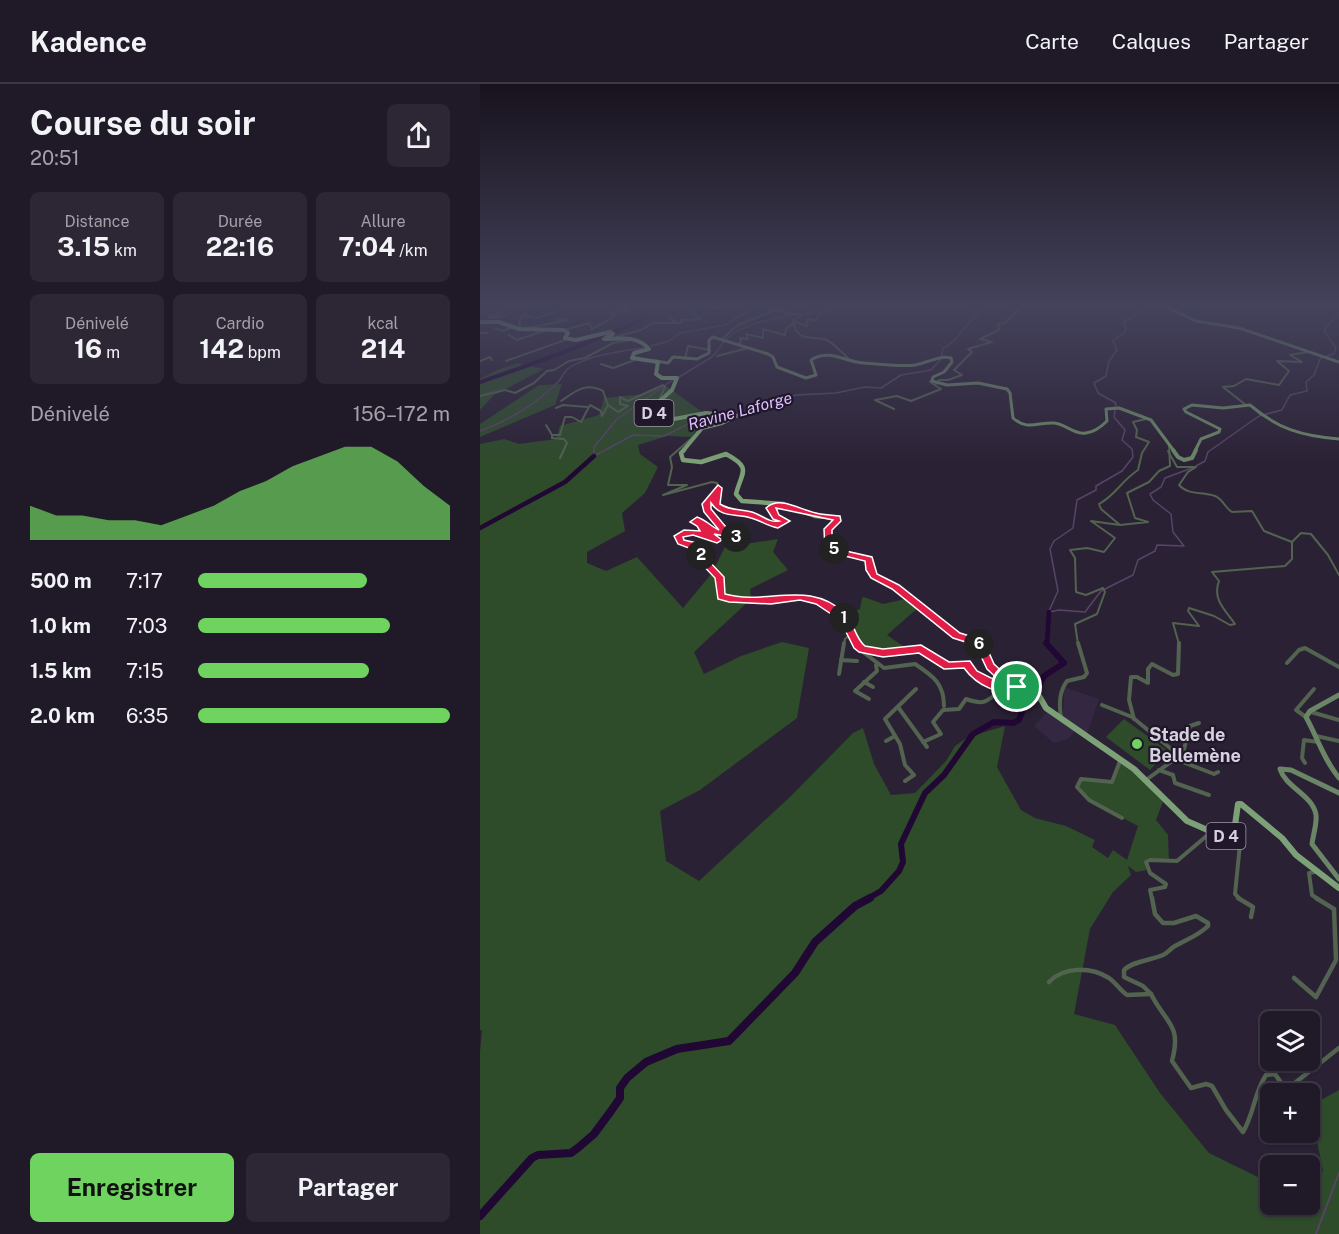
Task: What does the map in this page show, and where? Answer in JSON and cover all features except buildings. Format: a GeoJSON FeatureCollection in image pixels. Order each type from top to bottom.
{"type":"FeatureCollection","features":[{"type":"Feature","properties":{"kind":"main road"},"geometry":{"type":"LineString","coordinates":[[635,360],[668,363],[672,358]]}},
{"type":"Feature","properties":{"kind":"main road"},"geometry":{"type":"LineString","coordinates":[[681,358],[702,358]]}},
{"type":"Feature","properties":{"kind":"main road"},"geometry":{"type":"LineString","coordinates":[[773,358],[779,368],[806,378],[816,375],[811,361],[815,358]]}},
{"type":"Feature","properties":{"kind":"main road"},"geometry":{"type":"LineString","coordinates":[[841,358],[850,361],[911,365],[922,364],[937,358]]}},
{"type":"Feature","properties":{"kind":"main road"},"geometry":{"type":"LineString","coordinates":[[949,358],[952,362],[944,372],[932,379],[936,384],[975,383],[1004,387],[1010,392],[1013,418],[1019,423],[1030,427],[1059,423],[1079,433],[1092,432],[1107,421],[1106,409],[1114,407],[1148,418],[1178,457],[1187,460],[1192,458],[1202,438],[1220,430],[1216,425],[1186,412],[1185,407],[1192,405],[1224,408],[1246,405],[1255,407],[1265,417],[1311,438],[1339,439]]}},
{"type":"Feature","properties":{"kind":"main road","name":"D 4"},"geometry":{"type":"LineString","coordinates":[[656,361],[659,364],[656,373],[659,377],[677,378],[672,390],[652,410],[659,416],[677,419],[706,412],[735,415],[722,423],[704,427],[681,453],[683,460],[701,462],[726,454],[739,460],[744,468],[744,477],[736,490],[740,499],[783,504],[815,516],[837,518],[837,521],[828,529],[828,546],[844,553],[869,559],[870,570],[874,576],[896,587],[957,636],[975,642],[982,648],[990,666],[1004,680],[1017,687],[1035,689],[1046,708],[1121,759],[1146,780],[1183,818],[1212,832],[1231,836],[1234,832],[1235,809],[1238,804],[1242,804],[1282,838],[1296,855],[1339,888]]}},
{"type":"Feature","properties":{"kind":"main road"},"geometry":{"type":"LineString","coordinates":[[1339,694],[1310,711],[1306,717],[1319,742],[1325,761],[1339,778]]}},
{"type":"Feature","properties":{"kind":"main road"},"geometry":{"type":"LineString","coordinates":[[1339,793],[1291,770],[1280,769],[1286,781],[1314,807],[1316,816],[1312,844],[1339,879]]}},
{"type":"Feature","properties":{"kind":"street"},"geometry":{"type":"LineString","coordinates":[[506,361],[515,358]]}},
{"type":"Feature","properties":{"kind":"street"},"geometry":{"type":"LineString","coordinates":[[480,396],[505,390],[514,393],[534,383],[547,371],[554,370],[569,361],[586,358]]}},
{"type":"Feature","properties":{"kind":"street"},"geometry":{"type":"LineString","coordinates":[[847,358],[850,361]]}},
{"type":"Feature","properties":{"kind":"street"},"geometry":{"type":"LineString","coordinates":[[936,384],[939,380],[948,380],[962,375],[954,370],[966,358]]}},
{"type":"Feature","properties":{"kind":"street"},"geometry":{"type":"LineString","coordinates":[[1246,405],[1224,387],[1234,386],[1246,379],[1279,385],[1289,371],[1277,361],[1302,362],[1295,358]]}},
{"type":"Feature","properties":{"kind":"street"},"geometry":{"type":"LineString","coordinates":[[601,364],[606,368],[613,368],[635,360]]}},
{"type":"Feature","properties":{"kind":"street"},"geometry":{"type":"LineString","coordinates":[[894,410],[875,400],[897,396],[914,400],[941,389],[930,382],[932,379]]}},
{"type":"Feature","properties":{"kind":"street"},"geometry":{"type":"LineString","coordinates":[[561,401],[585,386],[592,385],[603,391],[608,405],[618,412],[628,406],[620,404],[621,396],[628,401],[663,385],[665,387],[658,402]]}},
{"type":"Feature","properties":{"kind":"street"},"geometry":{"type":"LineString","coordinates":[[556,408],[563,405],[587,407],[593,405],[603,416],[608,405]]}},
{"type":"Feature","properties":{"kind":"street"},"geometry":{"type":"LineString","coordinates":[[552,435],[561,434],[565,417],[582,421],[587,407]]}},
{"type":"Feature","properties":{"kind":"street"},"geometry":{"type":"LineString","coordinates":[[1120,525],[1101,510],[1099,504],[1112,497],[1125,479],[1138,469],[1143,451],[1149,442],[1136,437],[1137,430],[1133,422],[1148,418]]}},
{"type":"Feature","properties":{"kind":"street"},"geometry":{"type":"LineString","coordinates":[[546,425],[552,438],[564,439],[567,443],[560,458]]}},
{"type":"Feature","properties":{"kind":"street"},"geometry":{"type":"LineString","coordinates":[[699,432],[670,458],[672,467],[668,485],[673,487],[687,485],[663,495],[712,482],[717,483],[716,505],[728,513],[752,515],[769,524],[778,525],[786,521],[776,517],[771,507],[798,508]]}},
{"type":"Feature","properties":{"kind":"street"},"geometry":{"type":"LineString","coordinates":[[1061,719],[1059,706],[1062,687],[1066,681],[1084,677],[1088,673],[1081,658],[1081,648],[1074,629],[1075,624],[1097,614],[1105,592],[1103,588],[1086,595],[1076,592],[1075,558],[1070,550],[1078,548],[1106,551],[1115,538],[1091,520],[1120,525],[1149,522],[1135,518],[1134,508],[1127,493],[1157,477],[1159,471],[1170,466],[1169,443]]}},
{"type":"Feature","properties":{"kind":"street"},"geometry":{"type":"LineString","coordinates":[[1168,451],[1177,467],[1197,467],[1188,471],[1179,484],[1181,488],[1195,494],[1216,496],[1221,499],[1226,509],[1232,512],[1252,511],[1264,531],[1293,542]]}},
{"type":"Feature","properties":{"kind":"street"},"geometry":{"type":"LineString","coordinates":[[718,488],[706,504],[707,510],[722,528],[738,537],[714,531],[707,524],[697,520],[694,522],[701,524],[704,531],[717,540],[689,532],[681,534],[678,539],[701,550],[701,558],[720,577],[721,596],[729,599],[771,601],[800,596],[819,602],[843,617],[860,648],[883,653],[921,649],[948,666],[966,664],[971,672],[981,679],[1002,689]]}},
{"type":"Feature","properties":{"kind":"street"},"geometry":{"type":"LineString","coordinates":[[1134,719],[1129,700],[1131,677],[1137,677],[1148,683],[1148,669],[1152,664],[1173,675],[1178,674],[1179,642],[1173,623],[1199,626],[1188,610],[1189,608],[1214,616],[1230,626],[1235,624],[1216,595],[1215,589],[1219,580],[1212,572],[1285,566],[1292,559],[1293,542],[1304,532],[1311,534],[1315,542],[1330,556],[1333,570],[1339,575]]}},
{"type":"Feature","properties":{"kind":"street"},"geometry":{"type":"LineString","coordinates":[[839,674],[845,639],[852,633]]}},
{"type":"Feature","properties":{"kind":"street"},"geometry":{"type":"LineString","coordinates":[[1287,663],[1304,648],[1339,667]]}},
{"type":"Feature","properties":{"kind":"street"},"geometry":{"type":"LineString","coordinates":[[865,649],[863,652],[888,669],[916,665],[943,686],[944,706]]}},
{"type":"Feature","properties":{"kind":"street"},"geometry":{"type":"LineString","coordinates":[[841,660],[857,661]]}},
{"type":"Feature","properties":{"kind":"street"},"geometry":{"type":"LineString","coordinates":[[869,699],[855,691],[878,669],[874,661]]}},
{"type":"Feature","properties":{"kind":"street"},"geometry":{"type":"LineString","coordinates":[[864,682],[873,687]]}},
{"type":"Feature","properties":{"kind":"street"},"geometry":{"type":"LineString","coordinates":[[923,741],[941,734],[933,722],[943,710],[959,709],[966,699],[984,703],[1002,689],[1017,687]]}},
{"type":"Feature","properties":{"kind":"street"},"geometry":{"type":"LineString","coordinates":[[906,782],[914,776],[905,765],[902,749],[885,719],[916,689]]}},
{"type":"Feature","properties":{"kind":"street"},"geometry":{"type":"LineString","coordinates":[[1306,717],[1296,710],[1314,689]]}},
{"type":"Feature","properties":{"kind":"street"},"geometry":{"type":"LineString","coordinates":[[1102,705],[1134,719],[1170,748],[1177,759],[1214,774],[1218,772]]}},
{"type":"Feature","properties":{"kind":"street"},"geometry":{"type":"LineString","coordinates":[[898,706],[927,747]]}},
{"type":"Feature","properties":{"kind":"street"},"geometry":{"type":"LineString","coordinates":[[1310,711],[1339,720]]}},
{"type":"Feature","properties":{"kind":"street"},"geometry":{"type":"LineString","coordinates":[[1146,780],[1182,757],[1190,726],[1199,723]]}},
{"type":"Feature","properties":{"kind":"street"},"geometry":{"type":"LineString","coordinates":[[886,741],[895,736]]}},
{"type":"Feature","properties":{"kind":"street"},"geometry":{"type":"LineString","coordinates":[[1316,736],[1339,741]]}},
{"type":"Feature","properties":{"kind":"street"},"geometry":{"type":"LineString","coordinates":[[1305,764],[1302,758],[1305,739],[1319,742]]}},
{"type":"Feature","properties":{"kind":"street"},"geometry":{"type":"LineString","coordinates":[[1121,759],[1112,782],[1082,779],[1077,787],[1089,800],[1122,818]]}},
{"type":"Feature","properties":{"kind":"street"},"geometry":{"type":"LineString","coordinates":[[1159,770],[1173,775],[1175,783],[1209,795]]}},
{"type":"Feature","properties":{"kind":"street"},"geometry":{"type":"LineString","coordinates":[[1235,825],[1241,834],[1235,894],[1253,907],[1251,917]]}},
{"type":"Feature","properties":{"kind":"street"},"geometry":{"type":"LineString","coordinates":[[1212,832],[1197,842],[1177,861],[1150,860],[1146,862],[1147,870],[1166,884],[1165,887],[1150,890],[1153,912],[1158,920],[1173,925],[1196,916],[1209,926],[1199,935],[1175,946],[1164,955],[1150,957],[1143,963],[1129,965],[1125,970],[1126,978],[1143,986],[1173,1025],[1177,1043],[1172,1061],[1176,1068],[1183,1074],[1191,1088],[1206,1084],[1212,1086],[1226,1110],[1243,1132],[1249,1122],[1256,1093],[1266,1075],[1275,1074],[1286,1090],[1339,1048]]}},
{"type":"Feature","properties":{"kind":"street"},"geometry":{"type":"LineString","coordinates":[[1294,978],[1316,997],[1336,960],[1335,909],[1311,893],[1309,873],[1322,874]]}},
{"type":"Feature","properties":{"kind":"street"},"geometry":{"type":"LineString","coordinates":[[1049,982],[1058,974],[1080,970],[1105,976],[1124,994],[1136,996],[1150,994]]}},
{"type":"Feature","properties":{"kind":"shaded area"},"geometry":{"type":"Polygon","coordinates":[[[1064,687],[1099,699],[1087,734],[1063,719],[1064,687]]]}},
{"type":"Feature","properties":{"kind":"shaded area"},"geometry":{"type":"Polygon","coordinates":[[[1047,712],[1075,731],[1068,739],[1054,743],[1034,726],[1047,712]]]}},
{"type":"Feature","properties":{"kind":"green space"},"geometry":{"type":"Polygon","coordinates":[[[517,363],[544,369],[494,395],[480,410],[480,379],[517,363]]]}},
{"type":"Feature","properties":{"kind":"green space"},"geometry":{"type":"Polygon","coordinates":[[[562,384],[555,405],[480,437],[480,424],[539,385],[562,384]]]}},
{"type":"Feature","properties":{"kind":"green space"},"geometry":{"type":"Polygon","coordinates":[[[665,385],[702,412],[693,437],[667,436],[638,445],[640,454],[658,467],[645,493],[622,513],[625,531],[587,552],[587,563],[606,571],[637,557],[683,608],[712,573],[725,547],[778,539],[773,552],[788,570],[750,589],[751,599],[694,652],[704,674],[741,656],[782,642],[809,648],[797,718],[700,790],[660,811],[666,861],[699,881],[790,797],[853,733],[863,728],[874,764],[891,795],[915,793],[946,761],[955,746],[968,737],[1005,726],[997,767],[1021,810],[1035,818],[1066,826],[1095,840],[1092,847],[1108,858],[1113,850],[1127,860],[1138,826],[1089,800],[1077,787],[1081,779],[1112,782],[1121,759],[1164,799],[1156,820],[1168,835],[1169,862],[1153,858],[1145,866],[1147,870],[1136,872],[1128,866],[1131,875],[1113,892],[1090,929],[1074,1014],[1115,1025],[1160,1093],[1209,1153],[1260,1178],[1260,1215],[1320,1215],[1320,1174],[1323,1171],[1317,1143],[1320,1143],[1320,1100],[1339,1090],[1339,1234],[480,1234],[482,1030],[480,1030],[480,444],[504,439],[519,444],[556,439],[560,426],[599,415],[604,398],[643,394],[665,385]]]}},
{"type":"Feature","properties":{"kind":"green space"},"geometry":{"type":"Polygon","coordinates":[[[864,597],[883,604],[910,598],[920,606],[887,635],[907,649],[889,653],[860,648],[844,617],[860,609],[864,597]]]}},
{"type":"Feature","properties":{"kind":"green space","name":"Stade de Bellemène"},"geometry":{"type":"Polygon","coordinates":[[[1124,719],[1168,751],[1150,770],[1106,737],[1124,719]]]}},
{"type":"Feature","properties":{"kind":"waterway"},"geometry":{"type":"LineString","coordinates":[[480,382],[549,358]]}},
{"type":"Feature","properties":{"kind":"waterway"},"geometry":{"type":"LineString","coordinates":[[480,431],[511,417],[531,404],[550,390],[567,369],[593,358]]}},
{"type":"Feature","properties":{"kind":"waterway"},"geometry":{"type":"LineString","coordinates":[[679,377],[711,358]]}},
{"type":"Feature","properties":{"kind":"waterway","name":"Ravine Laforge"},"geometry":{"type":"LineString","coordinates":[[737,414],[776,404],[796,395],[836,393],[865,387],[881,388],[901,375],[931,370],[941,358]]}},
{"type":"Feature","properties":{"kind":"waterway"},"geometry":{"type":"LineString","coordinates":[[1049,611],[1058,591],[1050,549],[1054,541],[1073,528],[1077,500],[1096,490],[1096,486],[1122,471],[1133,457],[1132,449],[1122,440],[1125,430],[1114,417],[1116,403],[1098,393],[1094,383],[1106,376],[1111,358]]}},
{"type":"Feature","properties":{"kind":"waterway"},"geometry":{"type":"LineString","coordinates":[[1196,466],[1205,461],[1208,452],[1259,416],[1282,410],[1290,395],[1307,391],[1306,382],[1314,375],[1321,358]]}},
{"type":"Feature","properties":{"kind":"waterway"},"geometry":{"type":"LineString","coordinates":[[594,455],[594,447],[617,419],[674,379]]}},
{"type":"Feature","properties":{"kind":"waterway","name":"Ravine Laforge"},"geometry":{"type":"LineString","coordinates":[[594,456],[633,435],[664,436],[696,420],[730,417]]}},
{"type":"Feature","properties":{"kind":"waterway","name":"Ravine Laforge"},"geometry":{"type":"LineString","coordinates":[[480,528],[565,482],[594,456]]}},
{"type":"Feature","properties":{"kind":"waterway"},"geometry":{"type":"LineString","coordinates":[[1049,612],[1059,610],[1085,612],[1101,591],[1133,575],[1138,560],[1155,551],[1157,545],[1184,546],[1173,532],[1171,514],[1153,500],[1150,494],[1161,487],[1165,478],[1192,468]]}},
{"type":"Feature","properties":{"kind":"waterway"},"geometry":{"type":"LineString","coordinates":[[1047,644],[1049,612]]}},
{"type":"Feature","properties":{"kind":"waterway"},"geometry":{"type":"LineString","coordinates":[[1038,688],[1044,676],[1064,663],[1046,643]]}},
{"type":"Feature","properties":{"kind":"waterway"},"geometry":{"type":"LineString","coordinates":[[867,899],[881,891],[899,871],[903,862],[901,844],[925,793],[944,775],[973,734],[994,722],[1013,723],[1019,720],[1026,701],[1035,693]]}},
{"type":"Feature","properties":{"kind":"waterway"},"geometry":{"type":"LineString","coordinates":[[480,1216],[532,1158],[538,1155],[571,1153],[594,1134],[620,1098],[620,1088],[627,1078],[646,1062],[677,1049],[729,1041],[795,973],[815,942],[855,906],[870,898]]}},
{"type":"Feature","properties":{"kind":"waterway"},"geometry":{"type":"LineString","coordinates":[[1316,1234],[1339,1173]]}},
{"type":"Feature","properties":{"kind":"place","name":"Stade de Bellemène"},"geometry":{"type":"Point","coordinates":[1137,744]}},
{"type":"Feature","properties":{"kind":"route"},"geometry":{"type":"LineString","coordinates":[[717,488],[719,488],[715,503],[717,506],[728,513],[756,516],[769,524],[781,525],[786,521],[776,517],[770,508],[774,506],[798,508],[811,515],[837,518],[837,521],[828,529],[826,541],[830,548],[869,559],[870,570],[874,576],[896,587],[957,636],[980,645],[987,662],[997,674],[1017,687],[1000,688],[981,679],[964,663],[948,666],[926,651],[917,648],[889,653],[862,649],[843,617],[819,602],[800,596],[771,601],[729,599],[720,596],[720,577],[701,558],[701,550],[694,545],[684,544],[678,536],[684,532],[694,532],[718,540],[706,534],[701,524],[694,522],[697,520],[707,524],[714,531],[738,537],[722,528],[707,510],[706,504],[717,488]]}}]}
